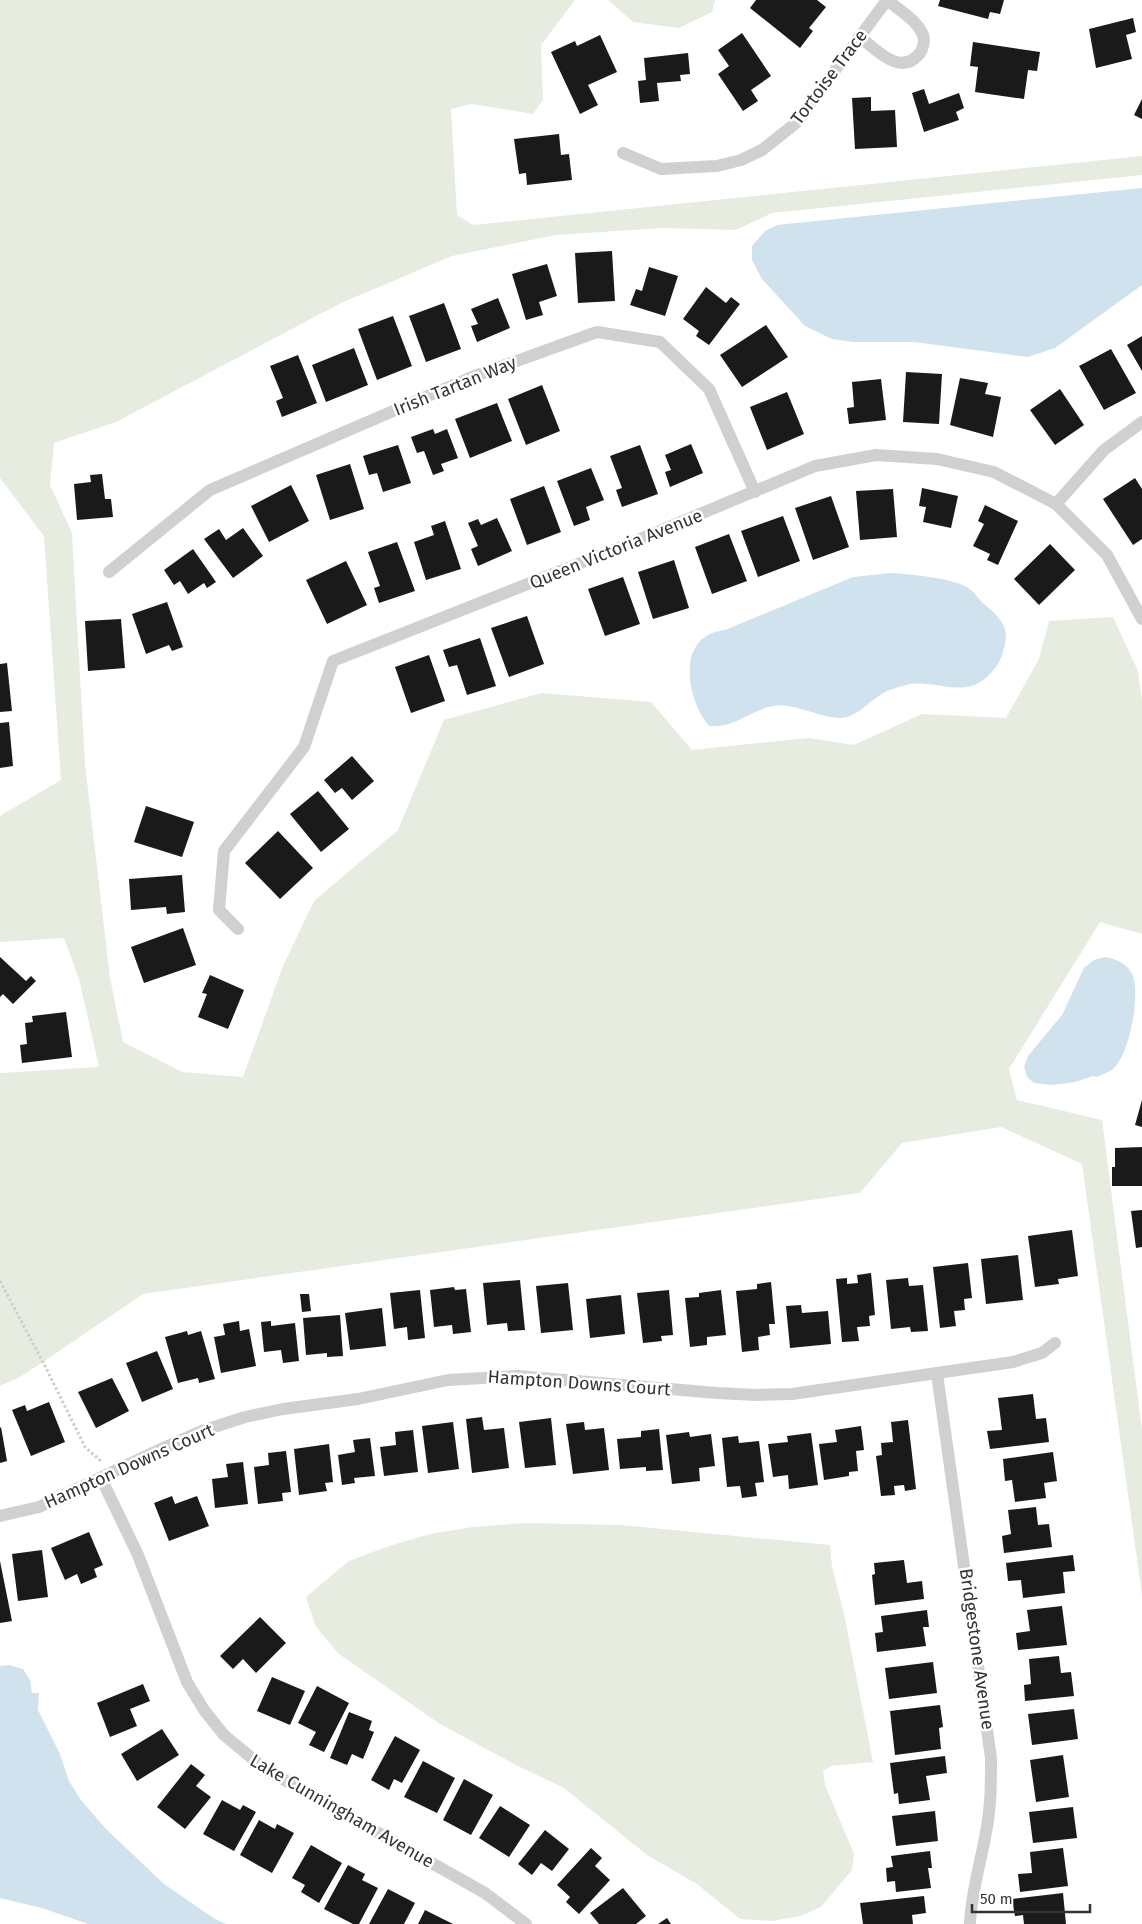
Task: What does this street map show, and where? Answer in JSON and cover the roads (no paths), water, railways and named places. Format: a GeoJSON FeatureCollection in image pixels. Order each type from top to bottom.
{"type":"FeatureCollection","features":[{"type":"Feature","properties":{"kind":"street"},"geometry":{"type":"LineString","coordinates":[[860,36],[887,60],[900,63],[914,60],[922,51],[924,37],[916,24],[887,0]]}},
{"type":"Feature","properties":{"kind":"street","name":"Tortoise Trace"},"geometry":{"type":"LineString","coordinates":[[623,153],[661,169],[717,166],[741,160],[762,150],[796,123],[887,0]]}},
{"type":"Feature","properties":{"kind":"street","name":"Irish Tartan Way"},"geometry":{"type":"LineString","coordinates":[[109,572],[210,490],[472,377],[597,332],[660,342],[709,389],[755,492]]}},
{"type":"Feature","properties":{"kind":"street"},"geometry":{"type":"LineString","coordinates":[[1056,504],[1104,450],[1142,422]]}},
{"type":"Feature","properties":{"kind":"street","name":"Queen Victoria Avenue"},"geometry":{"type":"LineString","coordinates":[[238,929],[219,910],[224,851],[304,747],[333,661],[755,492],[815,466],[876,456],[937,458],[994,472],[1056,504],[1107,555],[1142,619]]}},
{"type":"Feature","properties":{"kind":"street","name":"Hampton Downs Court"},"geometry":{"type":"LineString","coordinates":[[0,1516],[39,1507],[202,1431],[245,1417],[283,1409],[358,1398],[448,1380],[518,1376],[757,1396],[792,1394],[937,1374],[1030,1358],[1042,1353],[1055,1342]]}},
{"type":"Feature","properties":{"kind":"street","name":"Bridgestone Avenue"},"geometry":{"type":"LineString","coordinates":[[937,1374],[991,1758],[991,1794],[970,1924]]}},
{"type":"Feature","properties":{"kind":"street","name":"Lake Cunningham Avenue"},"geometry":{"type":"LineString","coordinates":[[106,1476],[187,1682],[204,1710],[224,1735],[265,1769],[485,1894],[526,1924]]}},
{"type":"Feature","properties":{"kind":"water"},"geometry":{"type":"Polygon","coordinates":[[[1142,188],[1142,285],[1055,348],[1028,357],[914,342],[853,342],[832,339],[805,326],[762,279],[752,260],[752,246],[765,231],[777,225],[1142,188]]]}},
{"type":"Feature","properties":{"kind":"water"},"geometry":{"type":"Polygon","coordinates":[[[891,573],[932,577],[955,582],[973,592],[997,615],[1006,632],[1005,646],[995,669],[987,677],[974,685],[958,688],[923,684],[901,687],[885,692],[858,712],[847,717],[824,716],[781,705],[765,708],[726,725],[709,726],[701,714],[691,685],[692,655],[698,643],[709,634],[725,630],[853,577],[891,573]]]}},
{"type":"Feature","properties":{"kind":"water"},"geometry":{"type":"Polygon","coordinates":[[[1105,957],[1123,963],[1131,972],[1134,981],[1135,1006],[1133,1021],[1120,1060],[1114,1068],[1097,1077],[1093,1076],[1075,1082],[1051,1085],[1034,1083],[1027,1077],[1024,1067],[1028,1056],[1062,1015],[1084,968],[1094,960],[1105,957]]]}},
{"type":"Feature","properties":{"kind":"water"},"geometry":{"type":"Polygon","coordinates":[[[9,1665],[23,1669],[30,1680],[32,1693],[39,1693],[38,1710],[60,1754],[69,1781],[81,1800],[105,1828],[164,1884],[215,1919],[226,1924],[88,1924],[42,1908],[0,1898],[0,1666],[9,1665]]]}}]}
